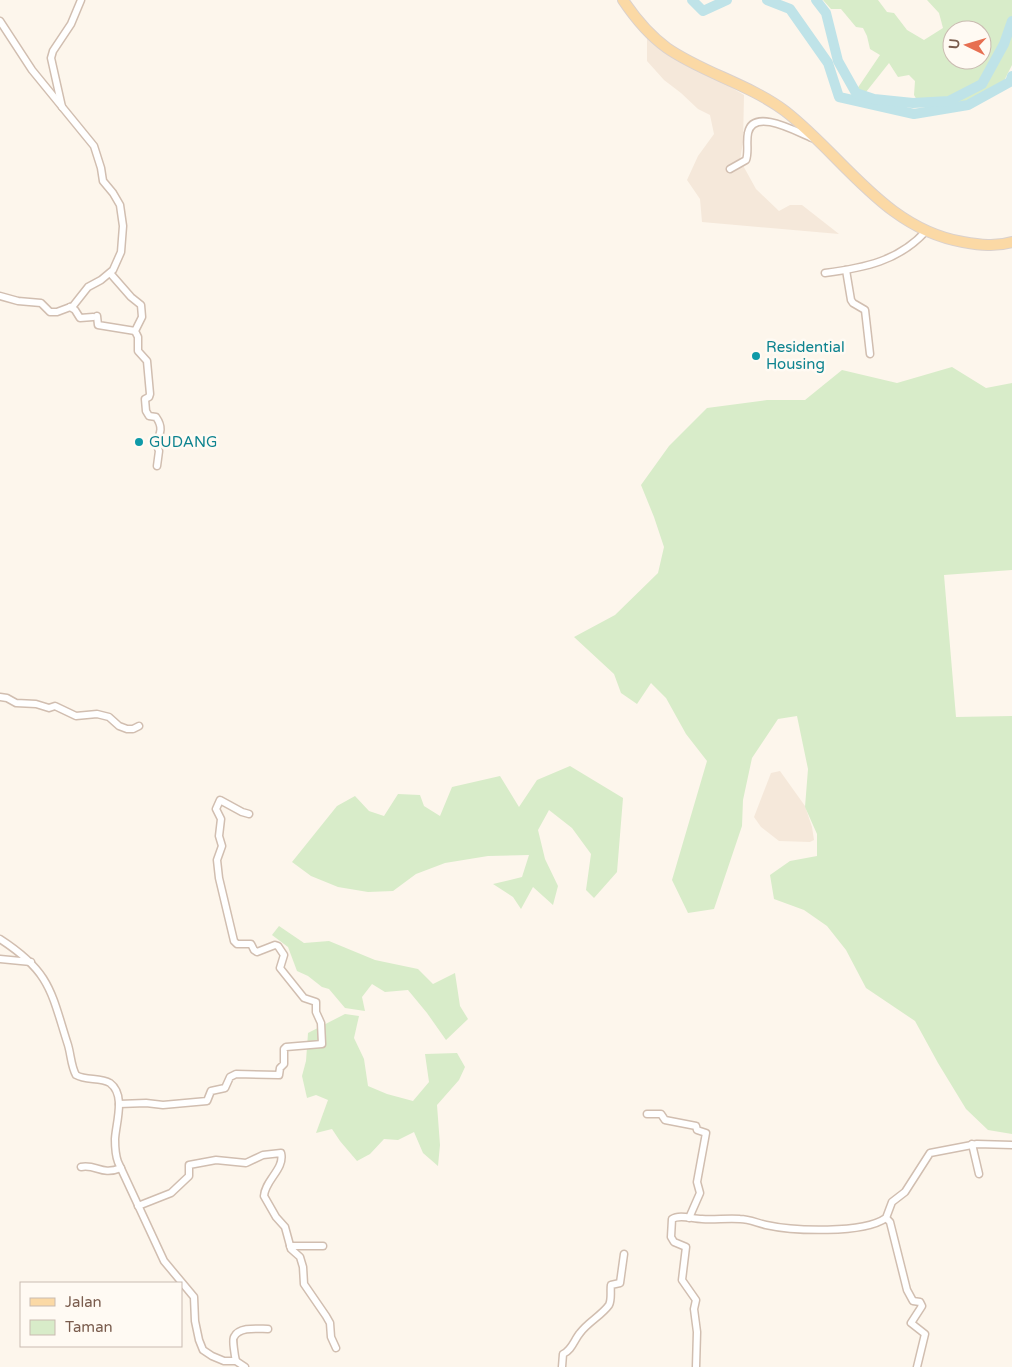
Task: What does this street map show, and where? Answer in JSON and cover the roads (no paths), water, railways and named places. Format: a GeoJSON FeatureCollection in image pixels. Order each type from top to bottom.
{"type":"FeatureCollection","features":[{"type":"Feature","properties":{"kind":"main road"},"geometry":{"type":"LineString","coordinates":[[623,0],[642,26],[665,46],[702,67],[770,100],[792,116],[866,189],[900,217],[926,231],[949,240],[973,244],[999,245],[1012,242]]}},
{"type":"Feature","properties":{"kind":"street"},"geometry":{"type":"LineString","coordinates":[[62,108],[51,58],[53,51],[71,24],[81,0]]}},
{"type":"Feature","properties":{"kind":"street"},"geometry":{"type":"LineString","coordinates":[[0,21],[32,70],[94,146],[102,168],[103,181],[113,193],[120,206],[124,226],[122,244],[115,266],[110,273],[88,287],[77,302],[70,307],[57,312],[50,312],[41,303],[18,301],[0,296]]}},
{"type":"Feature","properties":{"kind":"street"},"geometry":{"type":"LineString","coordinates":[[730,169],[746,160],[748,133],[751,126],[757,121],[776,124],[816,139]]}},
{"type":"Feature","properties":{"kind":"street"},"geometry":{"type":"LineString","coordinates":[[825,273],[879,262],[899,254],[917,241],[926,231]]}},
{"type":"Feature","properties":{"kind":"street"},"geometry":{"type":"LineString","coordinates":[[846,270],[851,300],[865,310],[870,354]]}},
{"type":"Feature","properties":{"kind":"street"},"geometry":{"type":"LineString","coordinates":[[110,273],[131,297],[141,305],[142,317],[135,332]]}},
{"type":"Feature","properties":{"kind":"street"},"geometry":{"type":"LineString","coordinates":[[70,307],[75,310],[80,318],[95,317],[98,325],[126,329],[135,332],[138,337],[138,351],[147,361],[150,394],[145,399],[146,411],[149,416],[156,417],[161,425],[161,432],[156,444],[159,451],[157,466]]}},
{"type":"Feature","properties":{"kind":"street"},"geometry":{"type":"LineString","coordinates":[[0,697],[7,698],[16,703],[36,704],[48,708],[55,706],[76,716],[97,714],[109,717],[119,726],[127,729],[139,726]]}},
{"type":"Feature","properties":{"kind":"street"},"geometry":{"type":"LineString","coordinates":[[119,1104],[146,1103],[163,1105],[207,1101],[211,1091],[225,1088],[230,1077],[236,1074],[279,1074],[280,1068],[284,1065],[284,1049],[286,1047],[322,1044],[321,1023],[316,1012],[316,1002],[304,998],[280,968],[284,955],[278,946],[275,944],[257,952],[251,944],[237,944],[234,942],[219,878],[218,860],[222,846],[219,836],[221,819],[216,809],[220,800],[243,813],[249,814]]}},
{"type":"Feature","properties":{"kind":"street"},"geometry":{"type":"LineString","coordinates":[[0,939],[31,962],[48,985],[57,1006],[72,1056],[74,1072],[82,1078],[108,1082],[115,1088],[119,1104],[115,1151],[164,1261],[182,1282]]}},
{"type":"Feature","properties":{"kind":"street"},"geometry":{"type":"LineString","coordinates":[[0,960],[31,962]]}},
{"type":"Feature","properties":{"kind":"street"},"geometry":{"type":"LineString","coordinates":[[647,1114],[661,1114],[665,1120],[696,1126],[697,1130],[706,1133],[697,1182],[700,1193],[688,1218]]}},
{"type":"Feature","properties":{"kind":"street"},"geometry":{"type":"LineString","coordinates":[[696,1367],[697,1332],[694,1309],[696,1300],[682,1280],[686,1247],[674,1242],[671,1237],[672,1219],[674,1217],[739,1219],[766,1225],[815,1231],[868,1226],[881,1222],[886,1218],[892,1202],[905,1192],[930,1153],[972,1144],[1012,1144]]}},
{"type":"Feature","properties":{"kind":"street"},"geometry":{"type":"LineString","coordinates":[[972,1144],[978,1174]]}},
{"type":"Feature","properties":{"kind":"street"},"geometry":{"type":"LineString","coordinates":[[138,1206],[171,1193],[189,1176],[189,1165],[216,1160],[246,1163],[253,1161],[263,1154],[281,1153],[280,1165],[268,1183],[264,1196],[276,1217],[285,1227],[291,1249],[300,1256],[303,1266],[304,1284],[330,1323],[331,1337],[336,1348]]}},
{"type":"Feature","properties":{"kind":"street"},"geometry":{"type":"LineString","coordinates":[[81,1167],[88,1166],[106,1172],[121,1168]]}},
{"type":"Feature","properties":{"kind":"street"},"geometry":{"type":"LineString","coordinates":[[886,1218],[890,1222],[907,1290],[912,1301],[918,1302],[922,1306],[911,1323],[925,1334],[917,1367]]}},
{"type":"Feature","properties":{"kind":"street"},"geometry":{"type":"LineString","coordinates":[[290,1246],[323,1246]]}},
{"type":"Feature","properties":{"kind":"street"},"geometry":{"type":"LineString","coordinates":[[562,1367],[563,1354],[569,1350],[586,1325],[610,1303],[611,1285],[620,1283],[624,1254]]}},
{"type":"Feature","properties":{"kind":"street"},"geometry":{"type":"LineString","coordinates":[[182,1283],[194,1297],[195,1321],[203,1350],[224,1361],[236,1361],[245,1367]]}},
{"type":"Feature","properties":{"kind":"street"},"geometry":{"type":"LineString","coordinates":[[236,1361],[234,1336],[239,1332],[250,1329],[268,1329]]}},
{"type":"Feature","properties":{"kind":"waterway"},"geometry":{"type":"LineString","coordinates":[[692,0],[703,11],[727,0]]}},
{"type":"Feature","properties":{"kind":"waterway"},"geometry":{"type":"LineString","coordinates":[[767,0],[790,9],[828,63],[839,97],[914,114],[968,105],[1010,82],[1012,76]]}},
{"type":"Feature","properties":{"kind":"waterway"},"geometry":{"type":"LineString","coordinates":[[816,0],[826,13],[838,61],[856,93],[874,99],[913,103],[949,101],[982,84],[1004,44],[1012,21]]}},
{"type":"Feature","properties":{"kind":"place","name":"Residential Housing"},"geometry":{"type":"Point","coordinates":[756,356]}},
{"type":"Feature","properties":{"kind":"place","name":"GUDANG"},"geometry":{"type":"Point","coordinates":[139,442]}}]}
